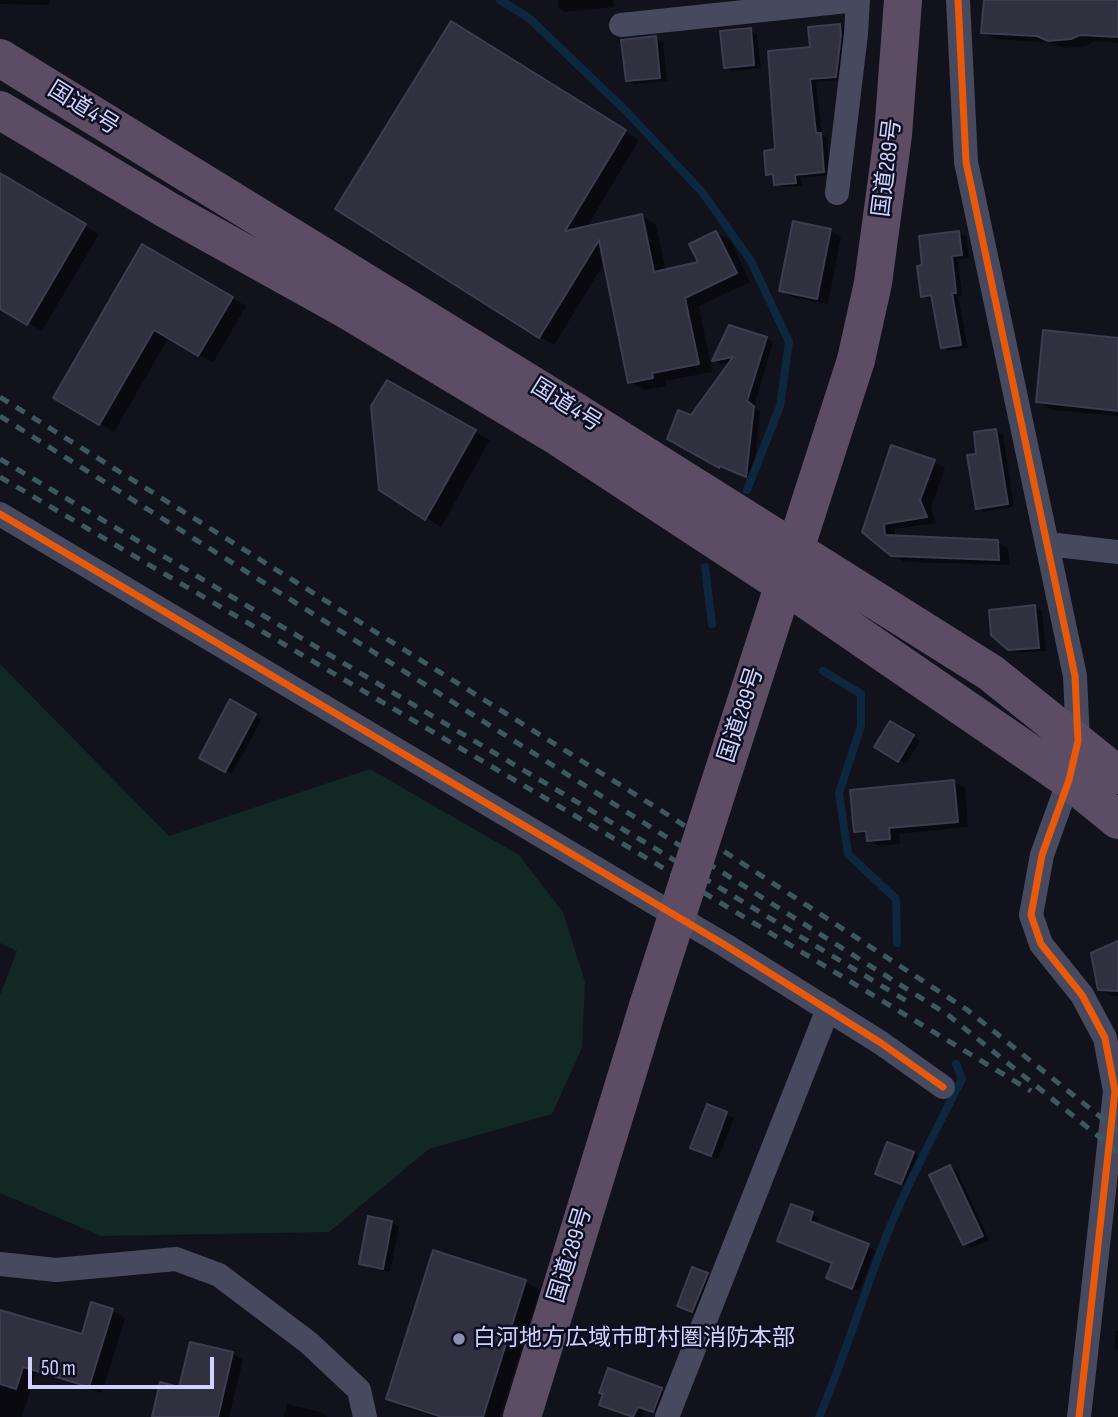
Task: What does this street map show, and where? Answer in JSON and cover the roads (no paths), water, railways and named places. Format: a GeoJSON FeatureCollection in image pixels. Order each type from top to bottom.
{"type":"FeatureCollection","features":[{"type":"Feature","properties":{"kind":"highway","name":"国道289号"},"geometry":{"type":"LineString","coordinates":[[522,1417],[648,1006],[856,360],[873,283],[893,135],[903,0]]}},
{"type":"Feature","properties":{"kind":"highway","name":"国道4号"},"geometry":{"type":"LineString","coordinates":[[0,58],[571,408],[991,673],[1118,775]]}},
{"type":"Feature","properties":{"kind":"highway","name":"国道4号"},"geometry":{"type":"LineString","coordinates":[[0,110],[169,211],[348,310],[560,438],[804,598],[1069,780],[1118,820]]}},
{"type":"Feature","properties":{"kind":"street"},"geometry":{"type":"LineString","coordinates":[[621,25],[858,0],[837,193]]}},
{"type":"Feature","properties":{"kind":"street"},"geometry":{"type":"LineString","coordinates":[[958,0],[965,162],[1075,676],[1078,741],[1069,780],[1042,855],[1031,915],[1041,944],[1082,995],[1105,1038],[1115,1091],[1079,1417]]}},
{"type":"Feature","properties":{"kind":"street"},"geometry":{"type":"LineString","coordinates":[[0,514],[725,945],[881,1043],[943,1087]]}},
{"type":"Feature","properties":{"kind":"street"},"geometry":{"type":"LineString","coordinates":[[1048,544],[1118,552]]}},
{"type":"Feature","properties":{"kind":"street"},"geometry":{"type":"LineString","coordinates":[[667,1417],[828,1009]]}},
{"type":"Feature","properties":{"kind":"street"},"geometry":{"type":"LineString","coordinates":[[0,1264],[57,1270],[176,1259],[219,1275],[309,1343],[359,1390],[365,1417]]}},
{"type":"Feature","properties":{"kind":"waterway"},"geometry":{"type":"LineString","coordinates":[[500,0],[529,18],[627,112],[702,192],[751,261],[789,342],[780,406],[747,490]]}},
{"type":"Feature","properties":{"kind":"waterway"},"geometry":{"type":"LineString","coordinates":[[705,567],[712,624]]}},
{"type":"Feature","properties":{"kind":"waterway"},"geometry":{"type":"LineString","coordinates":[[823,671],[861,694],[861,726],[839,793],[848,854],[896,899],[897,943]]}},
{"type":"Feature","properties":{"kind":"waterway"},"geometry":{"type":"LineString","coordinates":[[819,1417],[890,1227],[962,1079],[956,1064]]}},
{"type":"Feature","properties":{"kind":"railway"},"geometry":{"type":"LineString","coordinates":[[0,397],[665,813],[966,1009],[1118,1131]]}},
{"type":"Feature","properties":{"kind":"railway"},"geometry":{"type":"LineString","coordinates":[[0,416],[948,1015],[1118,1152]]}},
{"type":"Feature","properties":{"kind":"railway"},"geometry":{"type":"LineString","coordinates":[[0,459],[910,1003]]}},
{"type":"Feature","properties":{"kind":"railway"},"geometry":{"type":"LineString","coordinates":[[0,477],[635,851],[1031,1091]]}},
{"type":"Feature","properties":{"kind":"place","name":"白河地方広域市町村圏消防本部"},"geometry":{"type":"Point","coordinates":[459,1339]}}]}
